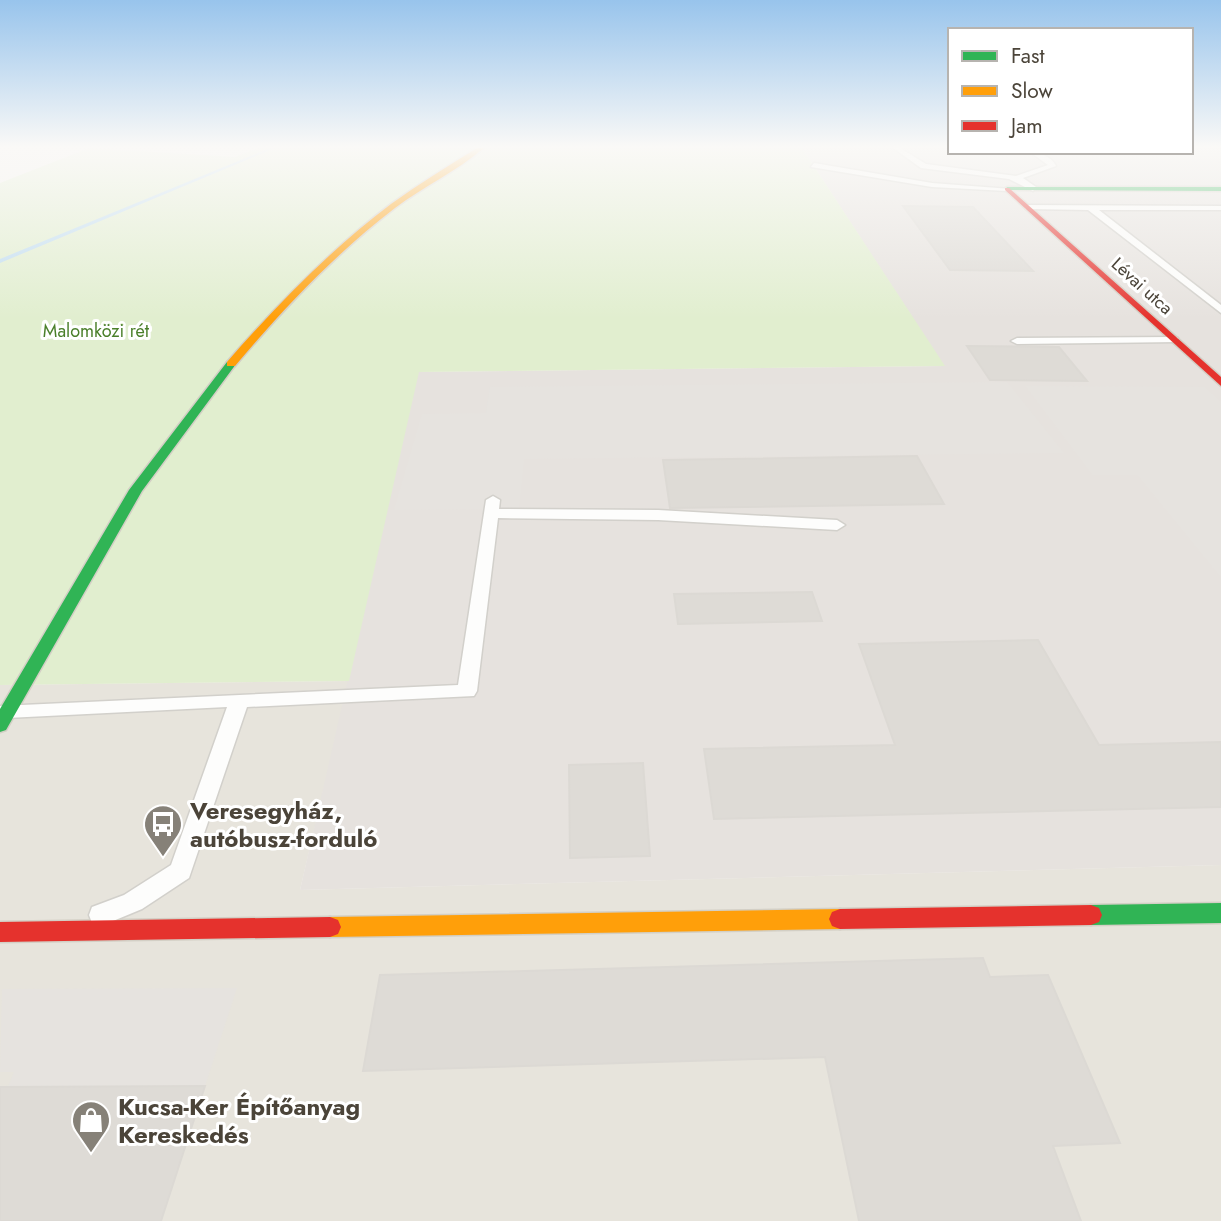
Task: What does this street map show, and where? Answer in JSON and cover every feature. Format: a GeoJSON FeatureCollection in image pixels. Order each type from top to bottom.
{"type":"FeatureCollection","features":[{"type":"Feature","properties":{"kind":"street"},"geometry":{"type":"LineString","coordinates":[[4,718],[136,490],[233,360],[281,305],[366,227],[398,205]]}},
{"type":"Feature","properties":{"kind":"street","name":"Lévai utca"},"geometry":{"type":"LineString","coordinates":[[1026,207],[1221,383]]}},
{"type":"Feature","properties":{"kind":"street"},"geometry":{"type":"LineString","coordinates":[[0,932],[1221,913]]}},
{"type":"Feature","properties":{"kind":"lane"},"geometry":{"type":"LineString","coordinates":[[1026,207],[1221,208]]}},
{"type":"Feature","properties":{"kind":"lane"},"geometry":{"type":"LineString","coordinates":[[1090,208],[1221,310]]}},
{"type":"Feature","properties":{"kind":"lane"},"geometry":{"type":"LineString","coordinates":[[1017,341],[1174,340]]}},
{"type":"Feature","properties":{"kind":"lane"},"geometry":{"type":"LineString","coordinates":[[4,718],[239,700],[467,691],[492,507],[837,525]]}},
{"type":"Feature","properties":{"kind":"lane"},"geometry":{"type":"LineString","coordinates":[[62,932],[133,902],[181,871],[239,700]]}},
{"type":"Feature","properties":{"kind":"shaded area"},"geometry":{"type":"Polygon","coordinates":[[[839,205],[1221,205],[1221,865],[300,890],[418,372],[944,366],[839,205]]]}},
{"type":"Feature","properties":{"kind":"shaded area"},"geometry":{"type":"Polygon","coordinates":[[[1007,382],[1064,453],[524,459],[519,509],[394,510],[422,414],[486,413],[490,387],[1007,382]]]}},
{"type":"Feature","properties":{"kind":"shaded area"},"geometry":{"type":"Polygon","coordinates":[[[1025,386],[1205,387],[1221,401],[1221,578],[1137,475],[1092,475],[1025,386]]]}},
{"type":"Feature","properties":{"kind":"shaded area"},"geometry":{"type":"Polygon","coordinates":[[[349,681],[300,890],[1221,865],[1221,1221],[0,1221],[0,685],[349,681]]]}},
{"type":"Feature","properties":{"kind":"shaded area"},"geometry":{"type":"Polygon","coordinates":[[[237,988],[205,1086],[8,1087],[14,1072],[0,1072],[2,989],[237,988]]]}},
{"type":"Feature","properties":{"kind":"green space","name":"Malomközi rét"},"geometry":{"type":"Polygon","coordinates":[[[0,205],[839,205],[945,366],[419,372],[349,681],[0,685],[0,205]]]}},
{"type":"Feature","properties":{"kind":"building"},"geometry":{"type":"Polygon","coordinates":[[[903,206],[973,207],[1033,271],[950,270],[903,206]]]}},
{"type":"Feature","properties":{"kind":"building"},"geometry":{"type":"Polygon","coordinates":[[[967,346],[1059,347],[1087,381],[990,380],[967,346]]]}},
{"type":"Feature","properties":{"kind":"building"},"geometry":{"type":"Polygon","coordinates":[[[917,456],[944,504],[670,508],[663,460],[917,456]]]}},
{"type":"Feature","properties":{"kind":"building"},"geometry":{"type":"Polygon","coordinates":[[[812,592],[822,621],[678,624],[674,594],[812,592]]]}},
{"type":"Feature","properties":{"kind":"building"},"geometry":{"type":"Polygon","coordinates":[[[1038,640],[1099,745],[1221,742],[1221,807],[714,819],[704,749],[895,745],[859,644],[1038,640]]]}},
{"type":"Feature","properties":{"kind":"building"},"geometry":{"type":"Polygon","coordinates":[[[643,763],[650,856],[570,858],[569,765],[643,763]]]}},
{"type":"Feature","properties":{"kind":"building"},"geometry":{"type":"Polygon","coordinates":[[[983,958],[990,977],[1048,975],[1120,1143],[1053,1146],[1081,1221],[859,1221],[825,1057],[363,1071],[380,975],[983,958]]]}},
{"type":"Feature","properties":{"kind":"building","name":"Kucsa-Ker Építőanyag Kereskedés"},"geometry":{"type":"Polygon","coordinates":[[[205,1086],[161,1221],[0,1221],[0,1087],[205,1086]]]}},
{"type":"Feature","properties":{"kind":"waterway"},"geometry":{"type":"LineString","coordinates":[[0,261],[135,205]]}},
{"type":"Feature","properties":{"kind":"traffic: fast"},"geometry":{"type":"LineString","coordinates":[[0,725],[136,490],[231,364]]}},
{"type":"Feature","properties":{"kind":"traffic: fast"},"geometry":{"type":"LineString","coordinates":[[1091,915],[1221,913]]}},
{"type":"Feature","properties":{"kind":"traffic: slow"},"geometry":{"type":"LineString","coordinates":[[231,364],[287,301],[327,262],[395,205]]}},
{"type":"Feature","properties":{"kind":"traffic: slow"},"geometry":{"type":"LineString","coordinates":[[330,927],[840,919]]}},
{"type":"Feature","properties":{"kind":"traffic: jam"},"geometry":{"type":"LineString","coordinates":[[1025,205],[1221,383]]}},
{"type":"Feature","properties":{"kind":"traffic: jam"},"geometry":{"type":"LineString","coordinates":[[840,919],[1091,915]]}},
{"type":"Feature","properties":{"kind":"traffic: jam"},"geometry":{"type":"LineString","coordinates":[[0,932],[330,927]]}},
{"type":"Feature","properties":{"kind":"place","name":"Veresegyház, autóbusz-forduló"},"geometry":{"type":"Point","coordinates":[163,858]}},
{"type":"Feature","properties":{"kind":"place","name":"Kucsa-Ker Építőanyag Kereskedés"},"geometry":{"type":"Point","coordinates":[91,1154]}}]}
